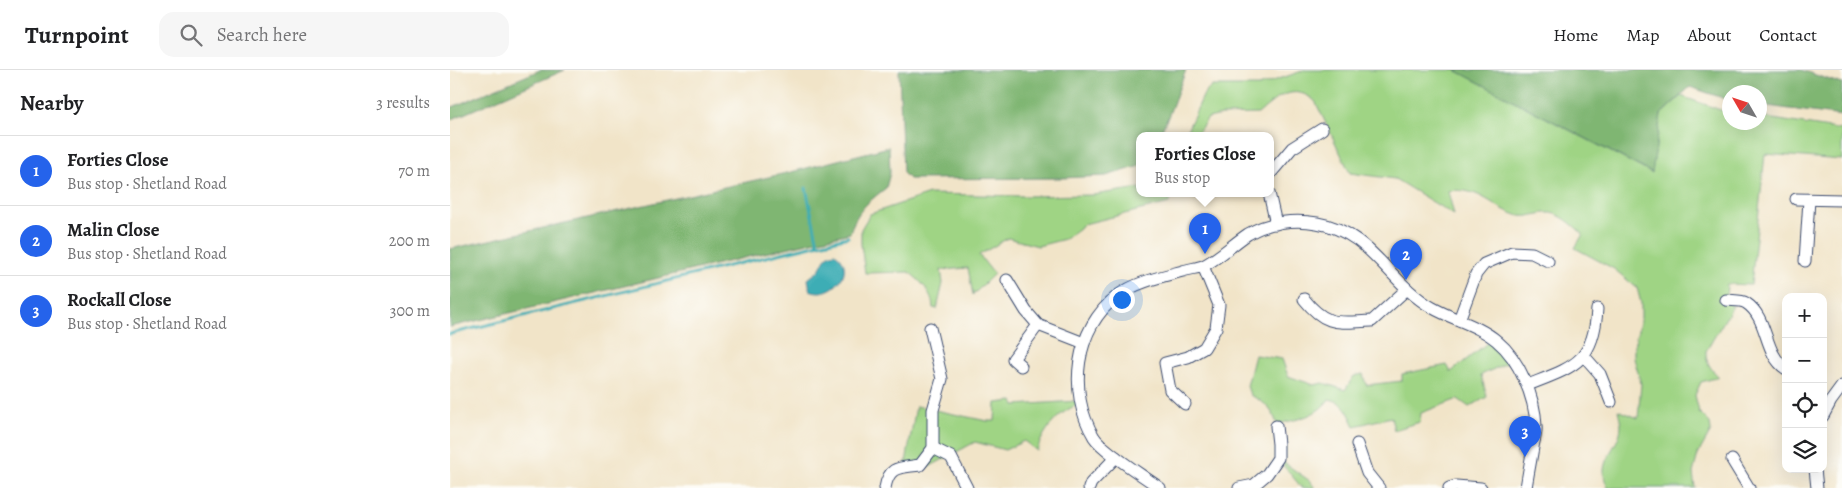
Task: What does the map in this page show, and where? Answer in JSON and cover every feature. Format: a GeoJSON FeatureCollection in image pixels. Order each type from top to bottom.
{"type":"FeatureCollection","features":[{"type":"Feature","properties":{"kind":"street"},"geometry":{"type":"LineString","coordinates":[[1274,169],[1292,148],[1322,129]]}},
{"type":"Feature","properties":{"kind":"street"},"geometry":{"type":"LineString","coordinates":[[1270,197],[1276,224]]}},
{"type":"Feature","properties":{"kind":"street"},"geometry":{"type":"LineString","coordinates":[[1796,198],[1842,200]]}},
{"type":"Feature","properties":{"kind":"street"},"geometry":{"type":"LineString","coordinates":[[1805,261],[1808,200]]}},
{"type":"Feature","properties":{"kind":"street"},"geometry":{"type":"LineString","coordinates":[[1160,488],[1116,457],[1095,438],[1080,403],[1077,382],[1084,343],[1098,316],[1117,296],[1142,282],[1203,266],[1250,233],[1276,224],[1292,222],[1318,223],[1345,232],[1363,243],[1407,289],[1432,308],[1496,340],[1516,363],[1528,385],[1537,427],[1526,488]]}},
{"type":"Feature","properties":{"kind":"street"},"geometry":{"type":"LineString","coordinates":[[1459,320],[1476,274],[1484,264],[1512,252],[1532,253],[1548,261]]}},
{"type":"Feature","properties":{"kind":"street"},"geometry":{"type":"LineString","coordinates":[[1186,404],[1170,390],[1165,363],[1188,357],[1204,348],[1216,328],[1220,305],[1203,266]]}},
{"type":"Feature","properties":{"kind":"street"},"geometry":{"type":"LineString","coordinates":[[1007,280],[1026,311],[1038,325],[1084,343]]}},
{"type":"Feature","properties":{"kind":"street"},"geometry":{"type":"LineString","coordinates":[[1304,299],[1314,312],[1329,322],[1372,321],[1407,289]]}},
{"type":"Feature","properties":{"kind":"street"},"geometry":{"type":"LineString","coordinates":[[1726,300],[1745,302],[1761,319],[1767,342],[1778,364],[1782,366]]}},
{"type":"Feature","properties":{"kind":"street"},"geometry":{"type":"LineString","coordinates":[[1528,385],[1569,369],[1584,356],[1590,346],[1596,328],[1597,308]]}},
{"type":"Feature","properties":{"kind":"street"},"geometry":{"type":"LineString","coordinates":[[1021,366],[1013,359],[1038,325]]}},
{"type":"Feature","properties":{"kind":"street"},"geometry":{"type":"LineString","coordinates":[[885,488],[889,474],[895,468],[920,465],[933,448],[933,410],[942,379],[930,328]]}},
{"type":"Feature","properties":{"kind":"street"},"geometry":{"type":"LineString","coordinates":[[1584,356],[1600,374],[1611,402]]}},
{"type":"Feature","properties":{"kind":"street"},"geometry":{"type":"LineString","coordinates":[[1827,399],[1842,386]]}},
{"type":"Feature","properties":{"kind":"street"},"geometry":{"type":"LineString","coordinates":[[1239,488],[1254,485],[1267,474],[1278,458],[1276,426]]}},
{"type":"Feature","properties":{"kind":"street"},"geometry":{"type":"LineString","coordinates":[[1356,444],[1367,474],[1379,488]]}},
{"type":"Feature","properties":{"kind":"street"},"geometry":{"type":"LineString","coordinates":[[933,448],[951,457],[967,488]]}},
{"type":"Feature","properties":{"kind":"street"},"geometry":{"type":"LineString","coordinates":[[1089,488],[1091,483],[1116,457]]}},
{"type":"Feature","properties":{"kind":"street"},"geometry":{"type":"LineString","coordinates":[[1732,460],[1750,488]]}},
{"type":"Feature","properties":{"kind":"street"},"geometry":{"type":"LineString","coordinates":[[1815,473],[1817,488]]}},
{"type":"Feature","properties":{"kind":"street"},"geometry":{"type":"LineString","coordinates":[[1449,488],[1456,486],[1481,488]]}},
{"type":"Feature","properties":{"kind":"green space"},"geometry":{"type":"Polygon","coordinates":[[[540,70],[565,70],[450,120],[450,108],[540,70]]]}},
{"type":"Feature","properties":{"kind":"green space"},"geometry":{"type":"Polygon","coordinates":[[[899,70],[1186,70],[1160,132],[1136,132],[1136,167],[1106,176],[1061,178],[909,179],[903,173],[899,70]]]}},
{"type":"Feature","properties":{"kind":"green space"},"geometry":{"type":"Polygon","coordinates":[[[1305,70],[1455,70],[1651,173],[1661,114],[1681,96],[1722,111],[1722,130],[1767,130],[1767,118],[1842,130],[1842,160],[1765,154],[1751,285],[1727,284],[1726,300],[1733,306],[1706,351],[1706,359],[1709,365],[1719,377],[1701,382],[1695,395],[1699,412],[1710,423],[1711,431],[1698,454],[1693,473],[1695,488],[1608,488],[1604,478],[1604,470],[1609,455],[1620,434],[1621,424],[1618,410],[1638,418],[1641,384],[1634,358],[1634,346],[1641,318],[1641,303],[1637,288],[1614,269],[1575,248],[1583,234],[1567,220],[1555,214],[1542,213],[1520,216],[1502,209],[1478,195],[1460,190],[1448,191],[1454,215],[1395,179],[1350,173],[1315,101],[1307,95],[1292,93],[1285,95],[1278,98],[1258,114],[1222,115],[1208,118],[1198,132],[1186,132],[1204,94],[1212,86],[1259,86],[1305,70]]]}},
{"type":"Feature","properties":{"kind":"green space"},"geometry":{"type":"Polygon","coordinates":[[[1455,70],[1801,70],[1842,84],[1842,116],[1767,106],[1767,85],[1722,85],[1722,98],[1690,87],[1661,114],[1652,173],[1455,70]]]}},
{"type":"Feature","properties":{"kind":"green space"},"geometry":{"type":"Polygon","coordinates":[[[889,147],[890,173],[886,188],[860,212],[850,233],[450,327],[450,249],[791,172],[889,147]]]}},
{"type":"Feature","properties":{"kind":"green space"},"geometry":{"type":"Polygon","coordinates":[[[1136,189],[1136,197],[1172,197],[1169,203],[1084,224],[1065,239],[1038,246],[1008,238],[979,255],[994,274],[973,295],[968,268],[941,270],[943,283],[937,309],[933,308],[931,297],[925,287],[909,272],[865,273],[861,229],[870,214],[929,194],[1093,195],[1136,189]]]}},
{"type":"Feature","properties":{"kind":"green space"},"geometry":{"type":"Polygon","coordinates":[[[1491,340],[1509,362],[1481,375],[1487,397],[1469,407],[1458,399],[1421,413],[1420,422],[1394,430],[1391,417],[1355,426],[1342,405],[1329,399],[1319,410],[1313,413],[1299,419],[1277,424],[1273,414],[1264,403],[1250,395],[1247,386],[1255,355],[1282,359],[1288,376],[1314,385],[1323,383],[1345,390],[1354,376],[1363,374],[1366,385],[1402,381],[1402,374],[1447,365],[1451,372],[1491,340]]]}},
{"type":"Feature","properties":{"kind":"green space"},"geometry":{"type":"Polygon","coordinates":[[[1013,401],[1015,405],[1077,401],[1078,405],[1064,412],[1052,423],[1039,444],[1037,451],[1024,441],[1005,450],[975,442],[929,467],[914,471],[905,468],[916,406],[995,421],[996,403],[1013,401]]]}},
{"type":"Feature","properties":{"kind":"green space"},"geometry":{"type":"Polygon","coordinates":[[[1283,462],[1310,481],[1315,488],[1302,488],[1282,464],[1283,462]]]}},
{"type":"Feature","properties":{"kind":"water"},"geometry":{"type":"Polygon","coordinates":[[[835,253],[842,260],[844,267],[840,281],[827,291],[818,292],[810,290],[808,279],[818,271],[828,256],[835,253]]]}},
{"type":"Feature","properties":{"kind":"waterway"},"geometry":{"type":"LineString","coordinates":[[806,188],[818,244]]}},
{"type":"Feature","properties":{"kind":"waterway"},"geometry":{"type":"LineString","coordinates":[[450,334],[848,237]]}},
{"type":"Feature","properties":{"kind":"place","name":"Forties Close"},"geometry":{"type":"Point","coordinates":[1205,254]}},
{"type":"Feature","properties":{"kind":"place","name":"Malin Close"},"geometry":{"type":"Point","coordinates":[1406,280]}},
{"type":"Feature","properties":{"kind":"place","name":"Rockall Close"},"geometry":{"type":"Point","coordinates":[1525,457]}}]}
